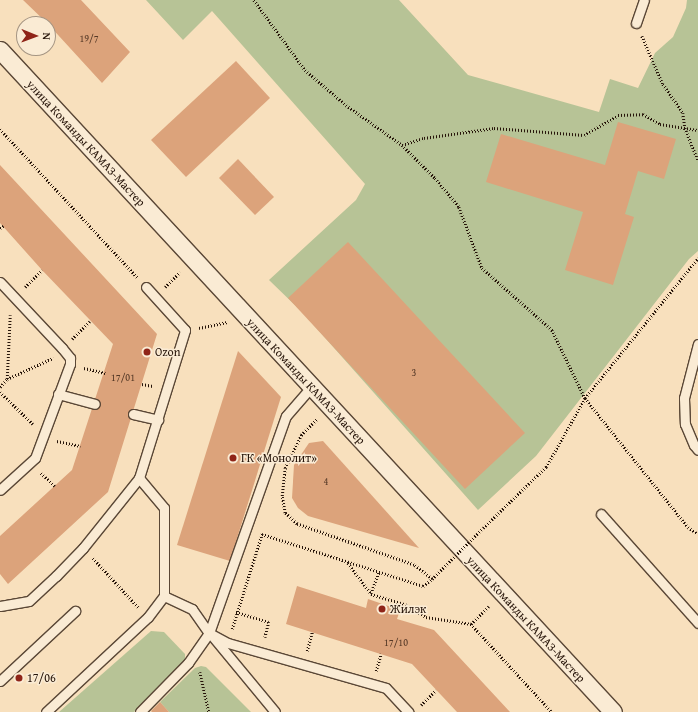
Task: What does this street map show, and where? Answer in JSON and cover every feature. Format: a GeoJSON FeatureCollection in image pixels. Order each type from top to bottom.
{"type":"FeatureCollection","features":[{"type":"Feature","properties":{"kind":"street","name":"улица Команды КАМАЗ-Мастер"},"geometry":{"type":"LineString","coordinates":[[0,50],[613,712]]}},
{"type":"Feature","properties":{"kind":"lane"},"geometry":{"type":"LineString","coordinates":[[636,23],[644,0]]}},
{"type":"Feature","properties":{"kind":"lane"},"geometry":{"type":"LineString","coordinates":[[0,282],[70,358],[70,364],[34,458],[0,490]]}},
{"type":"Feature","properties":{"kind":"lane"},"geometry":{"type":"LineString","coordinates":[[0,606],[29,601],[83,548],[139,478],[185,330],[146,288]]}},
{"type":"Feature","properties":{"kind":"lane"},"geometry":{"type":"LineString","coordinates":[[698,344],[684,398],[685,424],[694,445],[698,450]]}},
{"type":"Feature","properties":{"kind":"lane"},"geometry":{"type":"LineString","coordinates":[[140,712],[188,663],[209,633],[286,416],[311,387]]}},
{"type":"Feature","properties":{"kind":"lane"},"geometry":{"type":"LineString","coordinates":[[58,394],[94,404]]}},
{"type":"Feature","properties":{"kind":"lane"},"geometry":{"type":"LineString","coordinates":[[133,414],[158,420]]}},
{"type":"Feature","properties":{"kind":"lane"},"geometry":{"type":"LineString","coordinates":[[46,712],[148,617],[164,596],[164,508],[139,478]]}},
{"type":"Feature","properties":{"kind":"lane"},"geometry":{"type":"LineString","coordinates":[[601,514],[698,623]]}},
{"type":"Feature","properties":{"kind":"lane"},"geometry":{"type":"LineString","coordinates":[[164,596],[192,609],[209,633],[275,712]]}},
{"type":"Feature","properties":{"kind":"lane"},"geometry":{"type":"LineString","coordinates":[[0,681],[75,611]]}},
{"type":"Feature","properties":{"kind":"lane"},"geometry":{"type":"LineString","coordinates":[[209,633],[228,643],[386,688],[408,712]]}},
{"type":"Feature","properties":{"kind":"path"},"geometry":{"type":"LineString","coordinates":[[254,0],[304,70],[346,105],[402,145],[435,178],[459,207],[482,268],[552,330],[585,398],[688,527],[698,534]]}},
{"type":"Feature","properties":{"kind":"path"},"geometry":{"type":"LineString","coordinates":[[636,23],[663,84],[683,113],[684,128],[698,161]]}},
{"type":"Feature","properties":{"kind":"path"},"geometry":{"type":"LineString","coordinates":[[402,145],[424,138],[494,128],[584,135],[618,115],[643,114],[660,124],[698,130]]}},
{"type":"Feature","properties":{"kind":"path"},"geometry":{"type":"LineString","coordinates":[[0,129],[146,288]]}},
{"type":"Feature","properties":{"kind":"path"},"geometry":{"type":"LineString","coordinates":[[228,643],[236,612],[262,534],[423,586],[432,579],[546,467],[585,398],[698,258]]}},
{"type":"Feature","properties":{"kind":"path"},"geometry":{"type":"LineString","coordinates":[[154,297],[193,259]]}},
{"type":"Feature","properties":{"kind":"path"},"geometry":{"type":"LineString","coordinates":[[14,297],[42,270]]}},
{"type":"Feature","properties":{"kind":"path"},"geometry":{"type":"LineString","coordinates":[[7,379],[10,308]]}},
{"type":"Feature","properties":{"kind":"path"},"geometry":{"type":"LineString","coordinates":[[185,330],[221,324],[246,316]]}},
{"type":"Feature","properties":{"kind":"path"},"geometry":{"type":"LineString","coordinates":[[0,387],[7,379],[55,356],[90,321]]}},
{"type":"Feature","properties":{"kind":"path"},"geometry":{"type":"LineString","coordinates":[[70,364],[105,373]]}},
{"type":"Feature","properties":{"kind":"path"},"geometry":{"type":"LineString","coordinates":[[0,392],[43,436],[80,446]]}},
{"type":"Feature","properties":{"kind":"path"},"geometry":{"type":"LineString","coordinates":[[329,407],[301,435],[285,468],[282,496],[285,512],[297,524],[414,565],[432,579]]}},
{"type":"Feature","properties":{"kind":"path"},"geometry":{"type":"LineString","coordinates":[[30,462],[55,486]]}},
{"type":"Feature","properties":{"kind":"path"},"geometry":{"type":"LineString","coordinates":[[83,548],[148,617]]}},
{"type":"Feature","properties":{"kind":"path"},"geometry":{"type":"LineString","coordinates":[[348,563],[371,594],[406,605],[426,617],[471,624],[552,712]]}},
{"type":"Feature","properties":{"kind":"path"},"geometry":{"type":"LineString","coordinates":[[371,594],[379,572]]}},
{"type":"Feature","properties":{"kind":"path"},"geometry":{"type":"LineString","coordinates":[[471,624],[502,593]]}},
{"type":"Feature","properties":{"kind":"path"},"geometry":{"type":"LineString","coordinates":[[236,612],[269,622],[261,652]]}},
{"type":"Feature","properties":{"kind":"path"},"geometry":{"type":"LineString","coordinates":[[304,664],[312,632]]}},
{"type":"Feature","properties":{"kind":"path"},"geometry":{"type":"LineString","coordinates":[[201,666],[209,712]]}},
{"type":"Feature","properties":{"kind":"path"},"geometry":{"type":"LineString","coordinates":[[419,706],[436,690]]}},
{"type":"Feature","properties":{"kind":"green space"},"geometry":{"type":"Polygon","coordinates":[[[146,0],[399,0],[468,75],[599,112],[610,79],[638,88],[655,53],[673,37],[686,8],[687,0],[698,0],[698,251],[689,259],[536,456],[478,510],[303,313],[269,280],[356,200],[365,184],[212,11],[183,40],[146,0]]]}},
{"type":"Feature","properties":{"kind":"green space"},"geometry":{"type":"Polygon","coordinates":[[[151,631],[164,632],[185,654],[185,662],[184,666],[134,712],[59,712],[151,631]]]}},
{"type":"Feature","properties":{"kind":"green space"},"geometry":{"type":"Polygon","coordinates":[[[201,666],[206,667],[251,712],[169,712],[160,702],[195,668],[201,666]]]}},
{"type":"Feature","properties":{"kind":"building"},"geometry":{"type":"Polygon","coordinates":[[[23,0],[81,0],[130,52],[102,83],[56,33],[56,16],[40,16],[23,0]]]}},
{"type":"Feature","properties":{"kind":"building"},"geometry":{"type":"Polygon","coordinates":[[[236,61],[270,98],[186,177],[151,140],[236,61]]]}},
{"type":"Feature","properties":{"kind":"building"},"geometry":{"type":"Polygon","coordinates":[[[618,122],[676,139],[664,179],[638,171],[625,214],[634,217],[613,285],[565,270],[583,212],[486,182],[501,134],[605,165],[618,122]]]}},
{"type":"Feature","properties":{"kind":"building"},"geometry":{"type":"Polygon","coordinates":[[[238,159],[274,197],[255,215],[219,178],[238,159]]]}},
{"type":"Feature","properties":{"kind":"building"},"geometry":{"type":"Polygon","coordinates":[[[0,165],[157,334],[108,492],[8,584],[0,574],[0,536],[72,470],[113,344],[42,270],[0,223],[0,165]]]}},
{"type":"Feature","properties":{"kind":"building"},"geometry":{"type":"Polygon","coordinates":[[[348,242],[525,433],[465,489],[288,298],[348,242]]]}},
{"type":"Feature","properties":{"kind":"building","name":"ГК «Монолит»"},"geometry":{"type":"Polygon","coordinates":[[[238,351],[281,397],[230,561],[177,545],[238,351]]]}},
{"type":"Feature","properties":{"kind":"building"},"geometry":{"type":"Polygon","coordinates":[[[323,441],[419,548],[308,516],[298,508],[292,498],[294,465],[309,443],[323,441]]]}},
{"type":"Feature","properties":{"kind":"building"},"geometry":{"type":"Polygon","coordinates":[[[297,586],[366,608],[368,599],[400,610],[397,619],[434,630],[510,712],[457,712],[412,664],[286,624],[297,586]]]}},
{"type":"Feature","properties":{"kind":"building"},"geometry":{"type":"Polygon","coordinates":[[[160,702],[169,712],[151,711],[160,702]]]}},
{"type":"Feature","properties":{"kind":"place","name":"Ozon"},"geometry":{"type":"Point","coordinates":[147,352]}},
{"type":"Feature","properties":{"kind":"place","name":"ГК «Монолит»"},"geometry":{"type":"Point","coordinates":[233,458]}},
{"type":"Feature","properties":{"kind":"place","name":"Жилэк"},"geometry":{"type":"Point","coordinates":[382,609]}},
{"type":"Feature","properties":{"kind":"place","name":"17/06"},"geometry":{"type":"Point","coordinates":[19,678]}}]}
